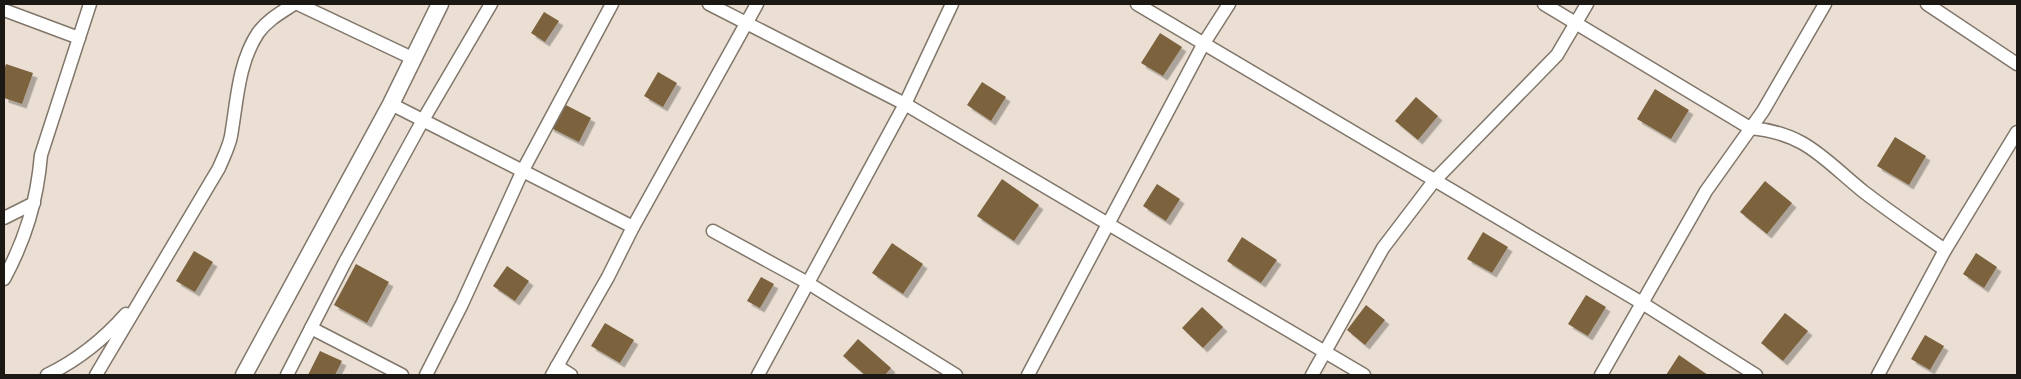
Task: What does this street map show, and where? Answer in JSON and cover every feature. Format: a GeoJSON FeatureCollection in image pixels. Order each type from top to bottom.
{"type":"FeatureCollection","features":[{"type":"Feature","properties":{"kind":"street"},"geometry":{"type":"LineString","coordinates":[[4,278],[24,239],[34,203],[41,155],[90,4]]}},
{"type":"Feature","properties":{"kind":"street"},"geometry":{"type":"LineString","coordinates":[[96,375],[219,168],[231,138],[235,99],[245,62],[258,32],[275,17],[296,4],[412,58]]}},
{"type":"Feature","properties":{"kind":"street"},"geometry":{"type":"LineString","coordinates":[[244,375],[391,104],[440,4]]}},
{"type":"Feature","properties":{"kind":"street"},"geometry":{"type":"LineString","coordinates":[[287,375],[423,120],[491,4]]}},
{"type":"Feature","properties":{"kind":"street"},"geometry":{"type":"LineString","coordinates":[[426,375],[462,304],[523,170],[612,4]]}},
{"type":"Feature","properties":{"kind":"street"},"geometry":{"type":"LineString","coordinates":[[710,4],[905,104],[1364,375]]}},
{"type":"Feature","properties":{"kind":"street"},"geometry":{"type":"LineString","coordinates":[[571,375],[554,371],[608,278],[633,227],[757,4]]}},
{"type":"Feature","properties":{"kind":"street"},"geometry":{"type":"LineString","coordinates":[[758,375],[905,104],[952,4]]}},
{"type":"Feature","properties":{"kind":"street"},"geometry":{"type":"LineString","coordinates":[[1137,4],[1642,303],[1756,375]]}},
{"type":"Feature","properties":{"kind":"street"},"geometry":{"type":"LineString","coordinates":[[1028,375],[1204,43],[1229,4]]}},
{"type":"Feature","properties":{"kind":"street"},"geometry":{"type":"LineString","coordinates":[[1544,4],[1578,22],[1750,128],[1773,130],[1795,138],[1826,158],[1863,191],[1945,250]]}},
{"type":"Feature","properties":{"kind":"street"},"geometry":{"type":"LineString","coordinates":[[1312,375],[1383,248],[1434,181],[1557,54],[1578,22],[1586,4]]}},
{"type":"Feature","properties":{"kind":"street"},"geometry":{"type":"LineString","coordinates":[[1602,375],[1706,191],[1763,111],[1825,4]]}},
{"type":"Feature","properties":{"kind":"street"},"geometry":{"type":"LineString","coordinates":[[1926,4],[2017,64]]}},
{"type":"Feature","properties":{"kind":"street"},"geometry":{"type":"LineString","coordinates":[[4,10],[79,38]]}},
{"type":"Feature","properties":{"kind":"street"},"geometry":{"type":"LineString","coordinates":[[391,104],[633,227]]}},
{"type":"Feature","properties":{"kind":"street"},"geometry":{"type":"LineString","coordinates":[[1878,375],[1945,250],[2017,132]]}},
{"type":"Feature","properties":{"kind":"street"},"geometry":{"type":"LineString","coordinates":[[4,218],[34,203]]}},
{"type":"Feature","properties":{"kind":"street"},"geometry":{"type":"LineString","coordinates":[[714,231],[808,283],[956,375]]}},
{"type":"Feature","properties":{"kind":"street"},"geometry":{"type":"LineString","coordinates":[[47,375],[66,366],[102,340],[143,296]]}},
{"type":"Feature","properties":{"kind":"street"},"geometry":{"type":"LineString","coordinates":[[311,328],[402,375]]}},
{"type":"Feature","properties":{"kind":"building"},"geometry":{"type":"Polygon","coordinates":[[[544,12],[559,21],[545,42],[531,33],[544,12]]]}},
{"type":"Feature","properties":{"kind":"building"},"geometry":{"type":"Polygon","coordinates":[[[1160,33],[1182,47],[1163,76],[1141,63],[1160,33]]]}},
{"type":"Feature","properties":{"kind":"building"},"geometry":{"type":"Polygon","coordinates":[[[6,64],[33,73],[22,104],[4,98],[4,70],[6,64]]]}},
{"type":"Feature","properties":{"kind":"building"},"geometry":{"type":"Polygon","coordinates":[[[658,72],[677,83],[663,107],[644,96],[658,72]]]}},
{"type":"Feature","properties":{"kind":"building"},"geometry":{"type":"Polygon","coordinates":[[[982,82],[1006,97],[991,121],[967,105],[982,82]]]}},
{"type":"Feature","properties":{"kind":"building"},"geometry":{"type":"Polygon","coordinates":[[[1655,89],[1689,110],[1671,139],[1637,119],[1655,89]]]}},
{"type":"Feature","properties":{"kind":"building"},"geometry":{"type":"Polygon","coordinates":[[[1416,97],[1438,116],[1418,140],[1395,121],[1416,97]]]}},
{"type":"Feature","properties":{"kind":"building"},"geometry":{"type":"Polygon","coordinates":[[[562,103],[591,118],[579,142],[549,127],[562,103]]]}},
{"type":"Feature","properties":{"kind":"building"},"geometry":{"type":"Polygon","coordinates":[[[1895,137],[1926,156],[1909,185],[1877,166],[1895,137]]]}},
{"type":"Feature","properties":{"kind":"building"},"geometry":{"type":"Polygon","coordinates":[[[1002,179],[1039,205],[1014,241],[977,216],[1002,179]]]}},
{"type":"Feature","properties":{"kind":"building"},"geometry":{"type":"Polygon","coordinates":[[[1765,181],[1792,203],[1767,234],[1740,212],[1765,181]]]}},
{"type":"Feature","properties":{"kind":"building"},"geometry":{"type":"Polygon","coordinates":[[[1157,184],[1180,199],[1166,221],[1143,206],[1157,184]]]}},
{"type":"Feature","properties":{"kind":"building"},"geometry":{"type":"Polygon","coordinates":[[[1483,232],[1508,247],[1492,273],[1467,259],[1483,232]]]}},
{"type":"Feature","properties":{"kind":"building"},"geometry":{"type":"Polygon","coordinates":[[[1242,237],[1277,260],[1261,283],[1227,261],[1242,237]]]}},
{"type":"Feature","properties":{"kind":"building"},"geometry":{"type":"Polygon","coordinates":[[[892,243],[923,264],[903,294],[872,273],[892,243]]]}},
{"type":"Feature","properties":{"kind":"building"},"geometry":{"type":"Polygon","coordinates":[[[194,251],[213,262],[195,292],[176,281],[194,251]]]}},
{"type":"Feature","properties":{"kind":"building"},"geometry":{"type":"Polygon","coordinates":[[[1976,253],[1997,267],[1984,288],[1963,274],[1976,253]]]}},
{"type":"Feature","properties":{"kind":"building"},"geometry":{"type":"Polygon","coordinates":[[[356,264],[389,282],[367,323],[334,305],[356,264]]]}},
{"type":"Feature","properties":{"kind":"building"},"geometry":{"type":"Polygon","coordinates":[[[507,266],[529,281],[515,301],[493,286],[507,266]]]}},
{"type":"Feature","properties":{"kind":"building"},"geometry":{"type":"Polygon","coordinates":[[[761,277],[774,284],[760,308],[747,301],[761,277]]]}},
{"type":"Feature","properties":{"kind":"building"},"geometry":{"type":"Polygon","coordinates":[[[1586,295],[1606,307],[1588,336],[1568,324],[1586,295]]]}},
{"type":"Feature","properties":{"kind":"building"},"geometry":{"type":"Polygon","coordinates":[[[1366,305],[1385,320],[1365,345],[1347,330],[1366,305]]]}},
{"type":"Feature","properties":{"kind":"building"},"geometry":{"type":"Polygon","coordinates":[[[1202,307],[1223,327],[1203,348],[1182,328],[1202,307]]]}},
{"type":"Feature","properties":{"kind":"building"},"geometry":{"type":"Polygon","coordinates":[[[1785,313],[1808,331],[1783,361],[1761,343],[1785,313]]]}},
{"type":"Feature","properties":{"kind":"building"},"geometry":{"type":"Polygon","coordinates":[[[605,323],[634,340],[620,363],[591,346],[605,323]]]}},
{"type":"Feature","properties":{"kind":"building"},"geometry":{"type":"Polygon","coordinates":[[[1925,335],[1944,346],[1930,370],[1911,359],[1925,335]]]}},
{"type":"Feature","properties":{"kind":"building"},"geometry":{"type":"Polygon","coordinates":[[[858,339],[891,368],[885,375],[865,375],[843,356],[858,339]]]}},
{"type":"Feature","properties":{"kind":"building"},"geometry":{"type":"Polygon","coordinates":[[[320,351],[342,361],[335,375],[308,375],[320,351]]]}},
{"type":"Feature","properties":{"kind":"building"},"geometry":{"type":"Polygon","coordinates":[[[1679,355],[1708,375],[1666,375],[1679,355]]]}}]}
